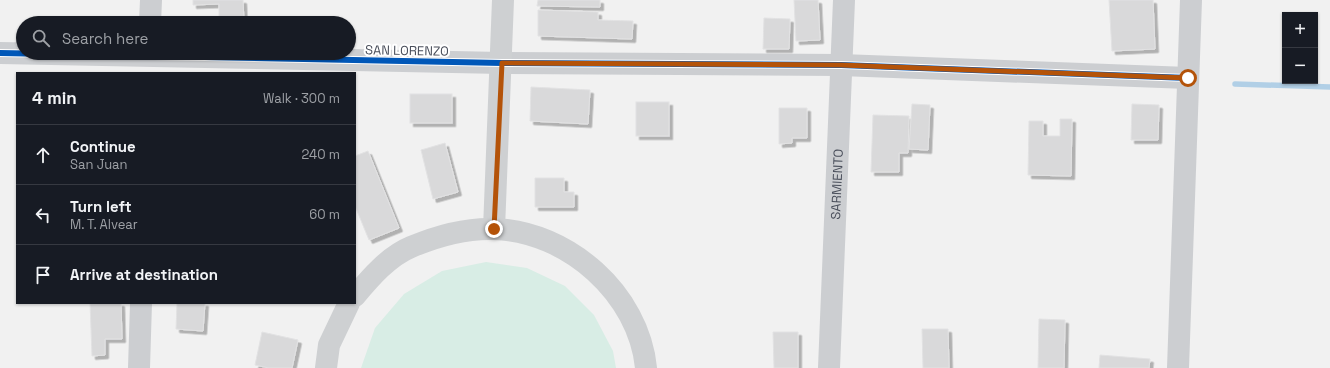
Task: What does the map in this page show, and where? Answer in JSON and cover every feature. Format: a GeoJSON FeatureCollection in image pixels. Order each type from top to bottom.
{"type":"FeatureCollection","features":[{"type":"Feature","properties":{"kind":"street"},"geometry":{"type":"LineString","coordinates":[[150,16],[151,0]]}},
{"type":"Feature","properties":{"kind":"street"},"geometry":{"type":"LineString","coordinates":[[494,229],[502,63],[503,0]]}},
{"type":"Feature","properties":{"kind":"street","name":"SARMIENTO"},"geometry":{"type":"LineString","coordinates":[[829,368],[844,0]]}},
{"type":"Feature","properties":{"kind":"street"},"geometry":{"type":"LineString","coordinates":[[1178,368],[1191,0]]}},
{"type":"Feature","properties":{"kind":"street","name":"SAN LORENZO"},"geometry":{"type":"LineString","coordinates":[[0,53],[16,54]]}},
{"type":"Feature","properties":{"kind":"street","name":"SAN LORENZO"},"geometry":{"type":"LineString","coordinates":[[130,60],[841,65],[1188,78]]}},
{"type":"Feature","properties":{"kind":"street"},"geometry":{"type":"LineString","coordinates":[[356,295],[375,272],[410,247],[451,232],[494,229],[535,236],[573,254],[606,280],[630,314],[645,354],[646,368]]}},
{"type":"Feature","properties":{"kind":"street"},"geometry":{"type":"LineString","coordinates":[[139,368],[141,304]]}},
{"type":"Feature","properties":{"kind":"street"},"geometry":{"type":"LineString","coordinates":[[326,368],[329,345],[349,304]]}},
{"type":"Feature","properties":{"kind":"green space"},"geometry":{"type":"Polygon","coordinates":[[[486,262],[527,268],[565,286],[594,315],[613,351],[616,368],[361,368],[375,328],[404,294],[442,271],[486,262]]]}},
{"type":"Feature","properties":{"kind":"building"},"geometry":{"type":"Polygon","coordinates":[[[193,0],[243,0],[244,16],[219,16],[219,4],[193,5],[193,0]]]}},
{"type":"Feature","properties":{"kind":"building"},"geometry":{"type":"Polygon","coordinates":[[[538,0],[600,0],[600,7],[537,6],[538,0]]]}},
{"type":"Feature","properties":{"kind":"building"},"geometry":{"type":"Polygon","coordinates":[[[794,0],[818,0],[820,40],[796,41],[794,0]]]}},
{"type":"Feature","properties":{"kind":"building"},"geometry":{"type":"Polygon","coordinates":[[[1109,0],[1153,0],[1155,49],[1112,51],[1109,0]]]}},
{"type":"Feature","properties":{"kind":"building"},"geometry":{"type":"Polygon","coordinates":[[[538,10],[598,12],[598,20],[633,21],[632,39],[538,36],[538,10]]]}},
{"type":"Feature","properties":{"kind":"building"},"geometry":{"type":"Polygon","coordinates":[[[764,18],[790,19],[789,49],[763,49],[764,18]]]}},
{"type":"Feature","properties":{"kind":"building"},"geometry":{"type":"Polygon","coordinates":[[[531,87],[590,90],[588,124],[530,121],[531,87]]]}},
{"type":"Feature","properties":{"kind":"building"},"geometry":{"type":"Polygon","coordinates":[[[410,94],[452,94],[452,123],[410,123],[410,94]]]}},
{"type":"Feature","properties":{"kind":"building"},"geometry":{"type":"Polygon","coordinates":[[[636,102],[669,102],[669,136],[636,136],[636,102]]]}},
{"type":"Feature","properties":{"kind":"building"},"geometry":{"type":"Polygon","coordinates":[[[912,104],[930,105],[928,150],[909,149],[912,104]]]}},
{"type":"Feature","properties":{"kind":"building"},"geometry":{"type":"Polygon","coordinates":[[[1132,104],[1159,105],[1158,140],[1131,140],[1132,104]]]}},
{"type":"Feature","properties":{"kind":"building"},"geometry":{"type":"Polygon","coordinates":[[[779,108],[807,108],[807,138],[792,138],[792,143],[779,144],[779,108]]]}},
{"type":"Feature","properties":{"kind":"building"},"geometry":{"type":"Polygon","coordinates":[[[873,115],[909,116],[908,153],[899,153],[899,172],[871,172],[873,115]]]}},
{"type":"Feature","properties":{"kind":"building"},"geometry":{"type":"Polygon","coordinates":[[[1060,119],[1072,119],[1071,176],[1028,175],[1029,121],[1043,121],[1043,136],[1060,136],[1060,119]]]}},
{"type":"Feature","properties":{"kind":"building"},"geometry":{"type":"Polygon","coordinates":[[[445,143],[458,192],[433,199],[421,150],[445,143]]]}},
{"type":"Feature","properties":{"kind":"building"},"geometry":{"type":"Polygon","coordinates":[[[368,151],[399,228],[369,240],[356,208],[356,156],[368,151]]]}},
{"type":"Feature","properties":{"kind":"building"},"geometry":{"type":"Polygon","coordinates":[[[535,178],[564,178],[564,192],[574,192],[574,207],[535,207],[535,178]]]}},
{"type":"Feature","properties":{"kind":"building"},"geometry":{"type":"Polygon","coordinates":[[[90,304],[121,304],[122,339],[105,339],[105,355],[92,356],[90,304]]]}},
{"type":"Feature","properties":{"kind":"building"},"geometry":{"type":"Polygon","coordinates":[[[177,304],[205,304],[203,331],[176,329],[177,304]]]}},
{"type":"Feature","properties":{"kind":"building"},"geometry":{"type":"Polygon","coordinates":[[[1039,319],[1065,320],[1064,368],[1038,368],[1039,319]]]}},
{"type":"Feature","properties":{"kind":"building"},"geometry":{"type":"Polygon","coordinates":[[[922,329],[948,329],[949,368],[923,368],[922,329]]]}},
{"type":"Feature","properties":{"kind":"building"},"geometry":{"type":"Polygon","coordinates":[[[262,332],[298,340],[292,368],[269,368],[255,365],[262,332]]]}},
{"type":"Feature","properties":{"kind":"building"},"geometry":{"type":"Polygon","coordinates":[[[773,332],[798,332],[798,368],[774,368],[773,332]]]}},
{"type":"Feature","properties":{"kind":"building"},"geometry":{"type":"Polygon","coordinates":[[[1100,355],[1150,359],[1149,368],[1099,368],[1100,355]]]}},
{"type":"Feature","properties":{"kind":"waterway"},"geometry":{"type":"LineString","coordinates":[[1235,84],[1330,87]]}},
{"type":"Feature","properties":{"kind":"cycle path"},"geometry":{"type":"LineString","coordinates":[[0,53],[16,53]]}},
{"type":"Feature","properties":{"kind":"cycle path"},"geometry":{"type":"LineString","coordinates":[[351,60],[502,63],[841,65],[1188,78]]}},
{"type":"Feature","properties":{"kind":"route"},"geometry":{"type":"LineString","coordinates":[[494,229],[502,63],[841,65],[1188,78]]}}]}
